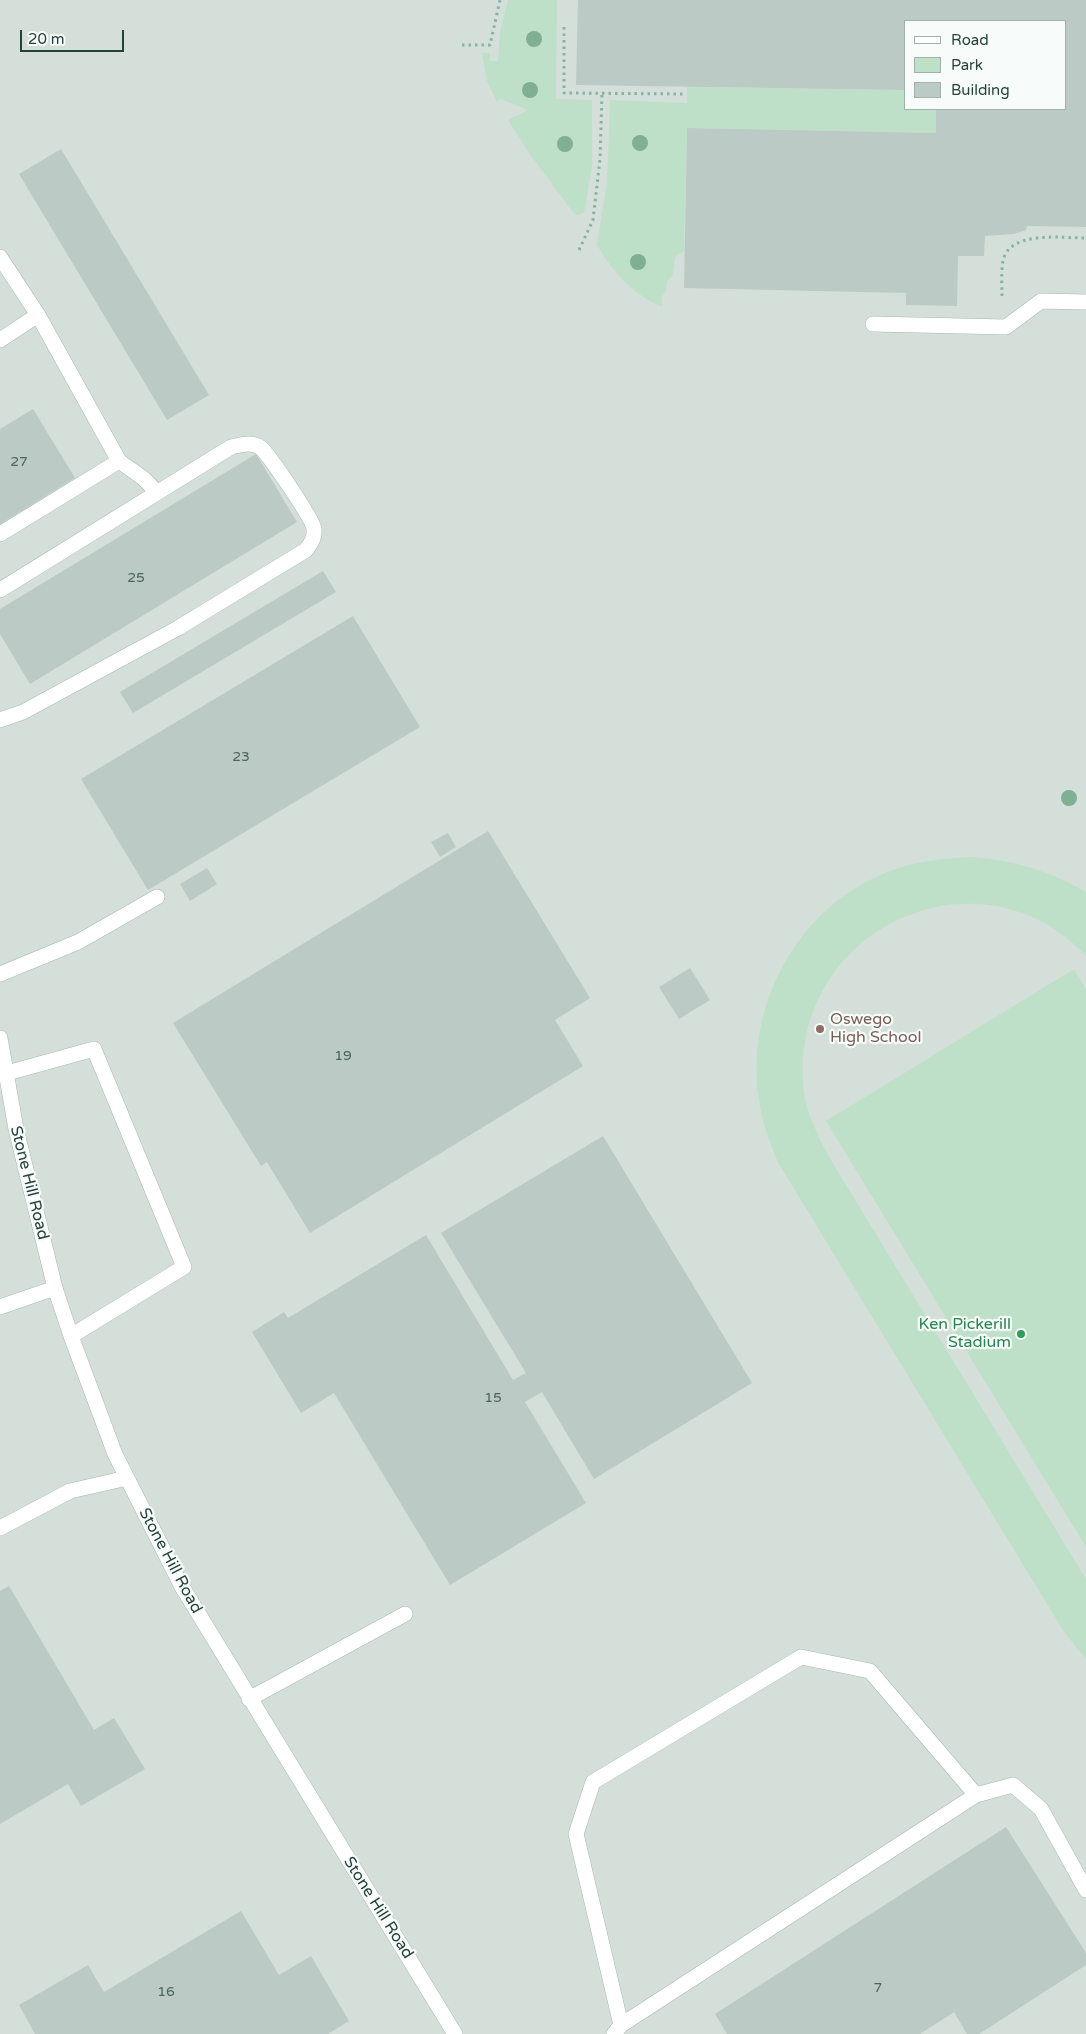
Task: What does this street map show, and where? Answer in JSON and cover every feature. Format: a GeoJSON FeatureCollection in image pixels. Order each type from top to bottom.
{"type":"FeatureCollection","features":[{"type":"Feature","properties":{"kind":"street"},"geometry":{"type":"LineString","coordinates":[[0,256],[38,315],[119,461],[138,474],[157,492]]}},
{"type":"Feature","properties":{"kind":"street"},"geometry":{"type":"LineString","coordinates":[[873,324],[1006,327],[1041,301],[1086,302]]}},
{"type":"Feature","properties":{"kind":"street"},"geometry":{"type":"LineString","coordinates":[[0,340],[38,315]]}},
{"type":"Feature","properties":{"kind":"street"},"geometry":{"type":"LineString","coordinates":[[0,590],[231,447],[250,444],[261,448],[299,500],[314,527],[313,540],[306,550],[178,628],[23,712],[0,720]]}},
{"type":"Feature","properties":{"kind":"street"},"geometry":{"type":"LineString","coordinates":[[0,534],[119,461]]}},
{"type":"Feature","properties":{"kind":"street"},"geometry":{"type":"LineString","coordinates":[[0,974],[78,942],[156,896]]}},
{"type":"Feature","properties":{"kind":"street","name":"Stone Hill Road"},"geometry":{"type":"LineString","coordinates":[[0,1038],[16,1129],[55,1288],[115,1454],[181,1584],[450,2032]]}},
{"type":"Feature","properties":{"kind":"street"},"geometry":{"type":"LineString","coordinates":[[7,1073],[94,1049],[184,1267],[71,1336]]}},
{"type":"Feature","properties":{"kind":"street"},"geometry":{"type":"LineString","coordinates":[[0,1307],[55,1288]]}},
{"type":"Feature","properties":{"kind":"street"},"geometry":{"type":"LineString","coordinates":[[0,1528],[70,1491],[127,1478]]}},
{"type":"Feature","properties":{"kind":"street"},"geometry":{"type":"LineString","coordinates":[[249,1699],[405,1614]]}},
{"type":"Feature","properties":{"kind":"street"},"geometry":{"type":"LineString","coordinates":[[976,1795],[870,1671],[801,1656],[593,1782],[576,1834],[618,2029],[976,1795],[1013,1785],[1040,1809],[1086,1890]]}},
{"type":"Feature","properties":{"kind":"path"},"geometry":{"type":"LineString","coordinates":[[462,45],[490,45],[500,0]]}},
{"type":"Feature","properties":{"kind":"path"},"geometry":{"type":"LineString","coordinates":[[564,27],[564,93],[684,94]]}},
{"type":"Feature","properties":{"kind":"path"},"geometry":{"type":"LineString","coordinates":[[579,250],[593,220],[600,159],[602,93]]}},
{"type":"Feature","properties":{"kind":"path"},"geometry":{"type":"LineString","coordinates":[[1002,304],[1003,260],[1009,248],[1023,240],[1036,238],[1086,238]]}},
{"type":"Feature","properties":{"kind":"shaded area"},"geometry":{"type":"Polygon","coordinates":[[[0,0],[1086,0],[1086,2034],[0,2034],[0,0]]]}},
{"type":"Feature","properties":{"kind":"green space"},"geometry":{"type":"Polygon","coordinates":[[[508,0],[557,0],[556,99],[592,100],[592,166],[584,212],[579,215],[575,215],[529,153],[508,120],[528,110],[501,99],[497,102],[487,81],[482,53],[490,53],[490,61],[498,61],[500,32],[508,0]]]}},
{"type":"Feature","properties":{"kind":"green space"},"geometry":{"type":"Polygon","coordinates":[[[687,87],[904,90],[904,110],[936,110],[936,133],[687,128],[684,251],[675,257],[673,275],[667,281],[666,291],[661,298],[663,307],[652,302],[625,282],[597,245],[607,182],[610,100],[687,103],[687,87]]]}},
{"type":"Feature","properties":{"kind":"green space"},"geometry":{"type":"Polygon","coordinates":[[[971,857],[1002,861],[1045,872],[1086,892],[1086,956],[1043,923],[996,906],[948,905],[902,918],[861,944],[829,980],[809,1026],[803,1080],[804,1091],[809,1112],[832,1162],[1086,1579],[1086,1659],[1064,1632],[779,1164],[767,1133],[759,1100],[757,1064],[760,1029],[770,995],[785,963],[805,933],[829,908],[858,887],[890,871],[930,861],[971,857]]]}},
{"type":"Feature","properties":{"kind":"green space","name":"Ken Pickerill Stadium"},"geometry":{"type":"Polygon","coordinates":[[[1074,969],[1086,989],[1086,1547],[826,1121],[1074,969]]]}},
{"type":"Feature","properties":{"kind":"building"},"geometry":{"type":"Polygon","coordinates":[[[578,0],[1086,0],[1086,227],[1027,226],[1026,230],[1014,234],[985,236],[984,256],[958,256],[957,306],[906,305],[906,293],[684,288],[687,128],[936,133],[936,110],[1066,110],[1066,20],[904,20],[904,90],[576,85],[578,0]]]}},
{"type":"Feature","properties":{"kind":"building"},"geometry":{"type":"Polygon","coordinates":[[[61,149],[209,395],[167,420],[19,174],[61,149]]]}},
{"type":"Feature","properties":{"kind":"building"},"geometry":{"type":"Polygon","coordinates":[[[33,409],[75,478],[0,524],[0,429],[33,409]]]}},
{"type":"Feature","properties":{"kind":"building"},"geometry":{"type":"Polygon","coordinates":[[[256,454],[297,522],[30,684],[0,634],[0,609],[256,454]]]}},
{"type":"Feature","properties":{"kind":"building"},"geometry":{"type":"Polygon","coordinates":[[[323,571],[336,592],[133,713],[120,692],[323,571]]]}},
{"type":"Feature","properties":{"kind":"building"},"geometry":{"type":"Polygon","coordinates":[[[353,616],[420,727],[148,890],[81,779],[353,616]]]}},
{"type":"Feature","properties":{"kind":"building"},"geometry":{"type":"Polygon","coordinates":[[[488,831],[590,998],[555,1020],[583,1066],[310,1233],[267,1162],[261,1166],[173,1023],[488,831]]]}},
{"type":"Feature","properties":{"kind":"building"},"geometry":{"type":"Polygon","coordinates":[[[448,833],[456,847],[440,857],[431,842],[448,833]]]}},
{"type":"Feature","properties":{"kind":"building"},"geometry":{"type":"Polygon","coordinates":[[[207,868],[217,884],[190,901],[180,884],[207,868]]]}},
{"type":"Feature","properties":{"kind":"building"},"geometry":{"type":"Polygon","coordinates":[[[690,968],[710,1000],[679,1019],[659,987],[690,968]]]}},
{"type":"Feature","properties":{"kind":"building"},"geometry":{"type":"Polygon","coordinates":[[[603,1136],[752,1383],[594,1479],[542,1392],[525,1402],[586,1503],[450,1585],[334,1393],[301,1413],[252,1332],[284,1312],[288,1318],[426,1235],[513,1380],[526,1373],[441,1233],[603,1136]]]}},
{"type":"Feature","properties":{"kind":"building"},"geometry":{"type":"Polygon","coordinates":[[[9,1586],[94,1730],[114,1718],[145,1769],[81,1806],[68,1784],[0,1824],[0,1591],[9,1586]]]}},
{"type":"Feature","properties":{"kind":"building"},"geometry":{"type":"Polygon","coordinates":[[[1006,1827],[1086,1953],[1086,1965],[979,2034],[967,2034],[954,2012],[920,2034],[727,2034],[715,2014],[1006,1827]]]}},
{"type":"Feature","properties":{"kind":"building"},"geometry":{"type":"Polygon","coordinates":[[[241,1911],[279,1975],[311,1956],[349,2021],[328,2034],[35,2034],[19,2005],[88,1965],[104,1992],[241,1911]]]}},
{"type":"Feature","properties":{"kind":"place","name":"Oswego High School"},"geometry":{"type":"Point","coordinates":[820,1029]}},
{"type":"Feature","properties":{"kind":"place","name":"Ken Pickerill Stadium"},"geometry":{"type":"Point","coordinates":[1021,1334]}}]}
